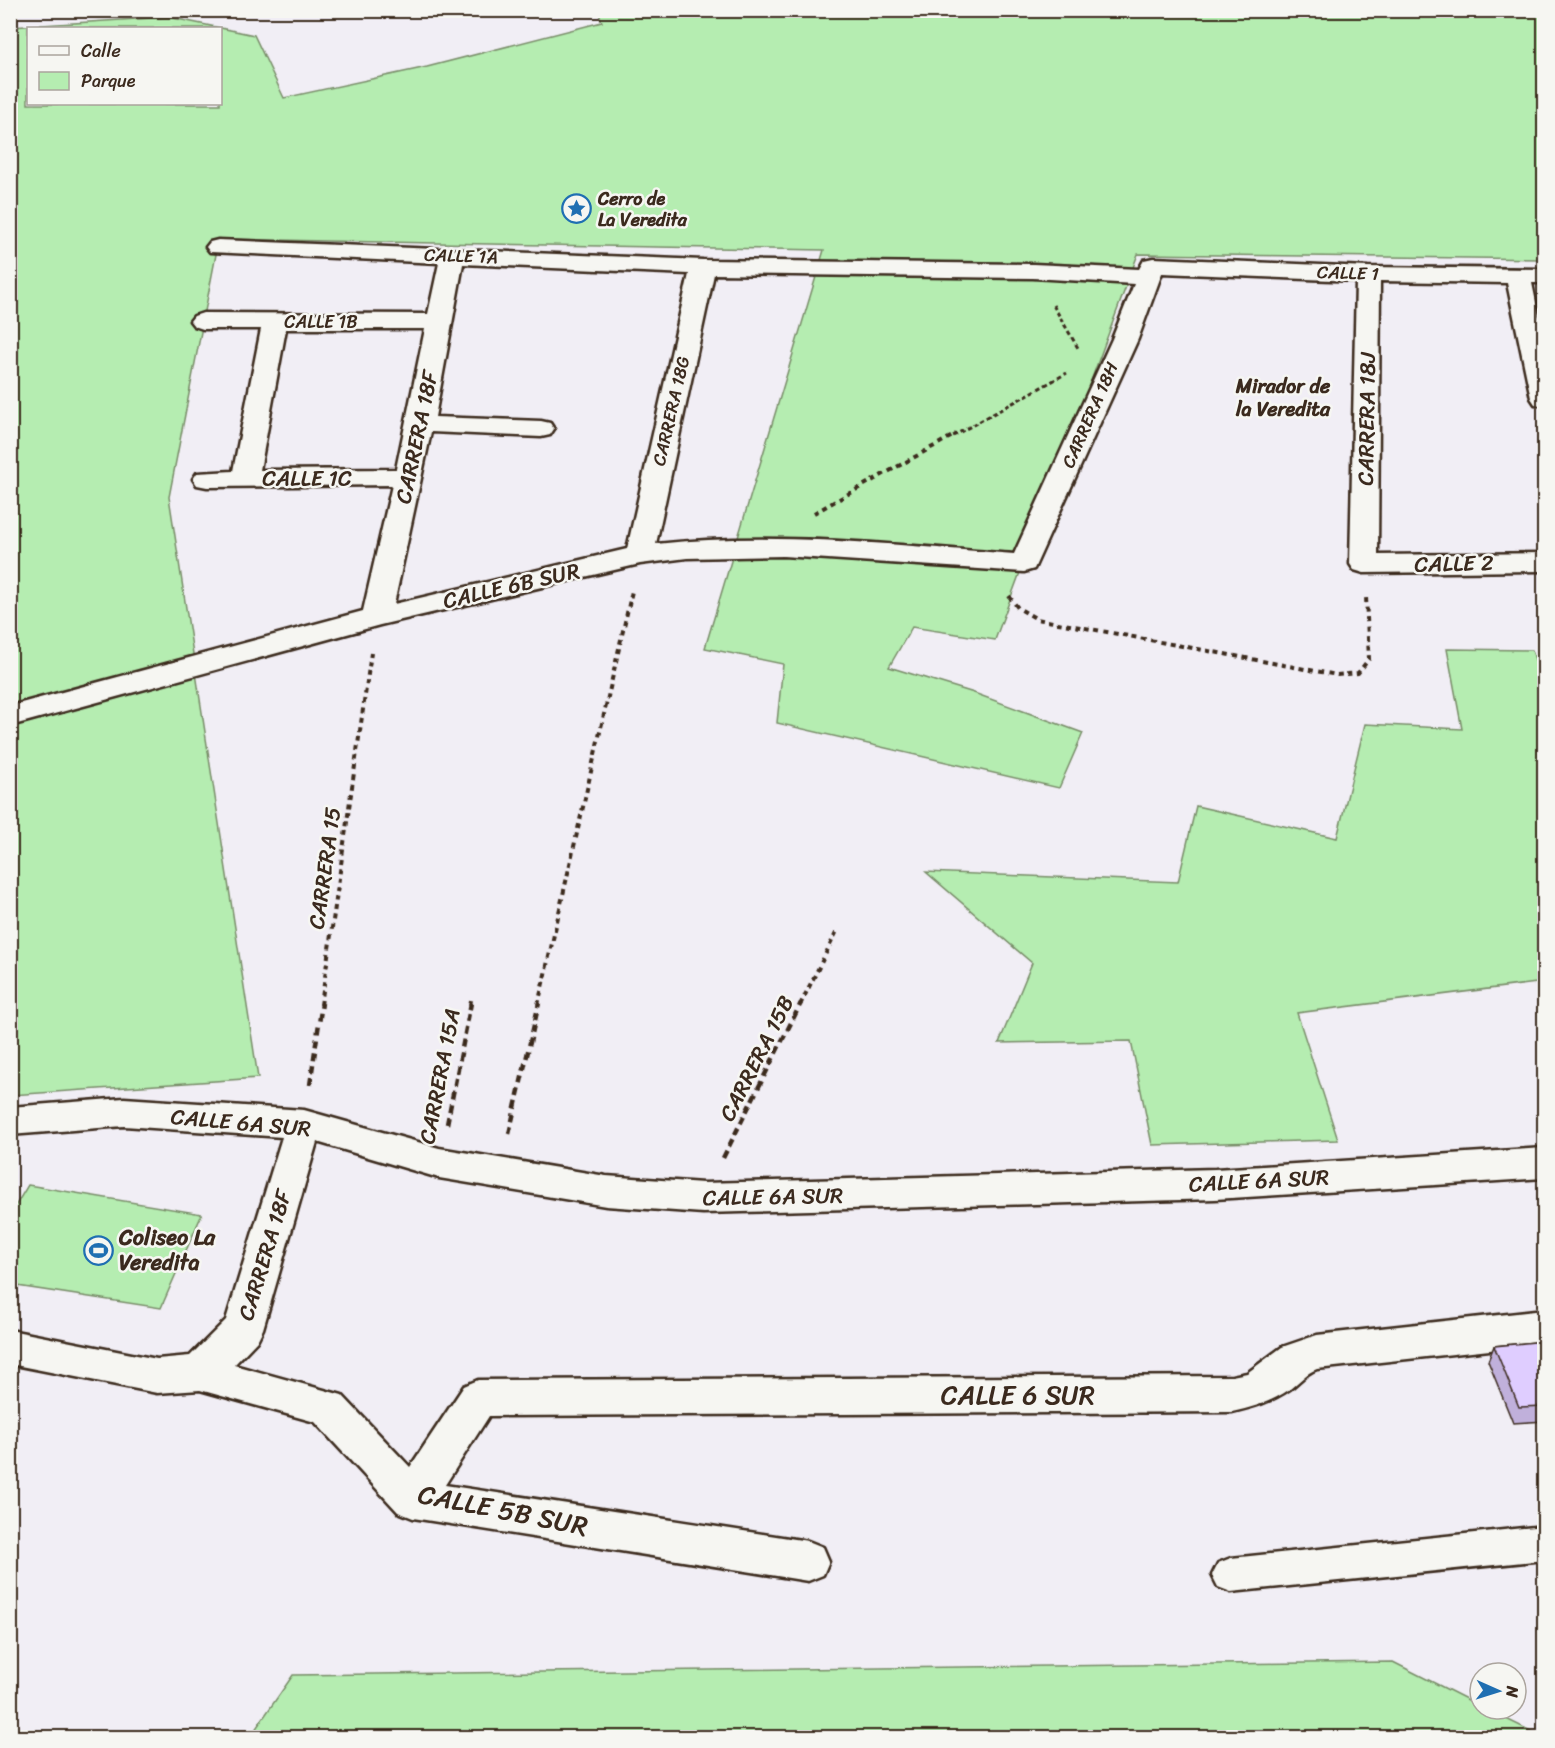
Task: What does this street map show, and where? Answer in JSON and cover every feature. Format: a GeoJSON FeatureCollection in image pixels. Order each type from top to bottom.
{"type":"FeatureCollection","features":[{"type":"Feature","properties":{"kind":"street","name":"CALLE 1A"},"geometry":{"type":"LineString","coordinates":[[218,246],[703,267],[1033,271]]}},
{"type":"Feature","properties":{"kind":"street","name":"CARRERA 18F"},"geometry":{"type":"LineString","coordinates":[[376,617],[420,424],[452,256]]}},
{"type":"Feature","properties":{"kind":"street","name":"CARRERA 18G"},"geometry":{"type":"LineString","coordinates":[[640,555],[703,267]]}},
{"type":"Feature","properties":{"kind":"street","name":"CALLE 1"},"geometry":{"type":"LineString","coordinates":[[1033,271],[1545,276]]}},
{"type":"Feature","properties":{"kind":"street","name":"CARRERA 18H"},"geometry":{"type":"LineString","coordinates":[[1024,563],[1125,339],[1150,271]]}},
{"type":"Feature","properties":{"kind":"street","name":"CARRERA 18J"},"geometry":{"type":"LineString","coordinates":[[1364,564],[1368,274]]}},
{"type":"Feature","properties":{"kind":"street"},"geometry":{"type":"LineString","coordinates":[[1518,276],[1545,398]]}},
{"type":"Feature","properties":{"kind":"street","name":"CALLE 1B"},"geometry":{"type":"LineString","coordinates":[[203,321],[439,322]]}},
{"type":"Feature","properties":{"kind":"street"},"geometry":{"type":"LineString","coordinates":[[245,478],[275,322]]}},
{"type":"Feature","properties":{"kind":"street"},"geometry":{"type":"LineString","coordinates":[[420,424],[541,429]]}},
{"type":"Feature","properties":{"kind":"street","name":"CALLE 1C"},"geometry":{"type":"LineString","coordinates":[[207,478],[408,477]]}},
{"type":"Feature","properties":{"kind":"street","name":"CALLE 6B SUR"},"geometry":{"type":"LineString","coordinates":[[10,716],[376,617],[640,555],[682,549],[819,549],[1024,563]]}},
{"type":"Feature","properties":{"kind":"street","name":"CALLE 2"},"geometry":{"type":"LineString","coordinates":[[1364,564],[1545,562]]}},
{"type":"Feature","properties":{"kind":"street","name":"CALLE 6A SUR"},"geometry":{"type":"LineString","coordinates":[[10,1121],[124,1112],[304,1124],[439,1163],[606,1191],[702,1198],[1215,1184],[1545,1163]]}},
{"type":"Feature","properties":{"kind":"street","name":"CARRERA 18F"},"geometry":{"type":"LineString","coordinates":[[200,1373],[243,1329],[304,1124]]}},
{"type":"Feature","properties":{"kind":"street","name":"CALLE 6 SUR"},"geometry":{"type":"LineString","coordinates":[[412,1499],[478,1398],[1232,1394],[1256,1389],[1278,1375],[1296,1359],[1317,1352],[1545,1328]]}},
{"type":"Feature","properties":{"kind":"street"},"geometry":{"type":"LineString","coordinates":[[10,1347],[157,1377],[200,1373]]}},
{"type":"Feature","properties":{"kind":"street","name":"CALLE 5B SUR"},"geometry":{"type":"LineString","coordinates":[[200,1373],[328,1408],[412,1499],[808,1561]]}},
{"type":"Feature","properties":{"kind":"lane"},"geometry":{"type":"LineString","coordinates":[[1231,1575],[1545,1543]]}},
{"type":"Feature","properties":{"kind":"path"},"geometry":{"type":"LineString","coordinates":[[1033,271],[1087,363]]}},
{"type":"Feature","properties":{"kind":"path"},"geometry":{"type":"LineString","coordinates":[[814,513],[1087,363],[1125,339]]}},
{"type":"Feature","properties":{"kind":"path"},"geometry":{"type":"LineString","coordinates":[[500,1172],[640,555]]}},
{"type":"Feature","properties":{"kind":"path"},"geometry":{"type":"LineString","coordinates":[[1024,563],[1005,592],[1018,608],[1037,619],[1337,675],[1358,673],[1369,659],[1364,564]]}},
{"type":"Feature","properties":{"kind":"path","name":"CARRERA 15"},"geometry":{"type":"LineString","coordinates":[[304,1124],[376,617]]}},
{"type":"Feature","properties":{"kind":"path","name":"CARRERA 15B"},"geometry":{"type":"LineString","coordinates":[[702,1198],[837,931]]}},
{"type":"Feature","properties":{"kind":"path","name":"CARRERA 15A"},"geometry":{"type":"LineString","coordinates":[[439,1163],[472,996]]}},
{"type":"Feature","properties":{"kind":"green space"},"geometry":{"type":"Polygon","coordinates":[[[1175,10],[1291,14],[1301,10],[1544,11],[1544,259],[1138,254],[995,640],[912,627],[889,667],[974,693],[1083,733],[1059,788],[777,723],[783,664],[705,648],[824,250],[219,239],[169,497],[258,1078],[11,1095],[11,27],[168,17],[216,27],[27,27],[27,105],[222,105],[222,28],[254,35],[284,98],[427,67],[602,22],[598,11],[1175,10]]]}},
{"type":"Feature","properties":{"kind":"green space"},"geometry":{"type":"Polygon","coordinates":[[[1447,649],[1532,650],[1544,688],[1544,982],[1297,1013],[1338,1140],[1152,1145],[1131,1041],[999,1043],[1032,963],[926,872],[1178,882],[1196,806],[1337,838],[1365,724],[1462,729],[1447,649]]]}},
{"type":"Feature","properties":{"kind":"green space","name":"Coliseo La Veredita"},"geometry":{"type":"Polygon","coordinates":[[[28,1185],[202,1214],[161,1308],[11,1285],[11,1213],[28,1185]]]}},
{"type":"Feature","properties":{"kind":"green space"},"geometry":{"type":"Polygon","coordinates":[[[1393,1662],[1468,1700],[1468,1721],[1510,1721],[1543,1737],[250,1737],[293,1675],[1393,1662]]]}},
{"type":"Feature","properties":{"kind":"building"},"geometry":{"type":"Polygon","coordinates":[[[1545,1341],[1545,1406],[1519,1407],[1494,1346],[1545,1341]]]}},
{"type":"Feature","properties":{"kind":"place","name":"Cerro de La Veredita"},"geometry":{"type":"Point","coordinates":[577,209]}},
{"type":"Feature","properties":{"kind":"place","name":"Coliseo La Veredita"},"geometry":{"type":"Point","coordinates":[98,1250]}},
{"type":"Feature","properties":{"kind":"district","name":"Mirador de la Veredita"},"geometry":{"type":"Point","coordinates":[1283,398]}}]}
